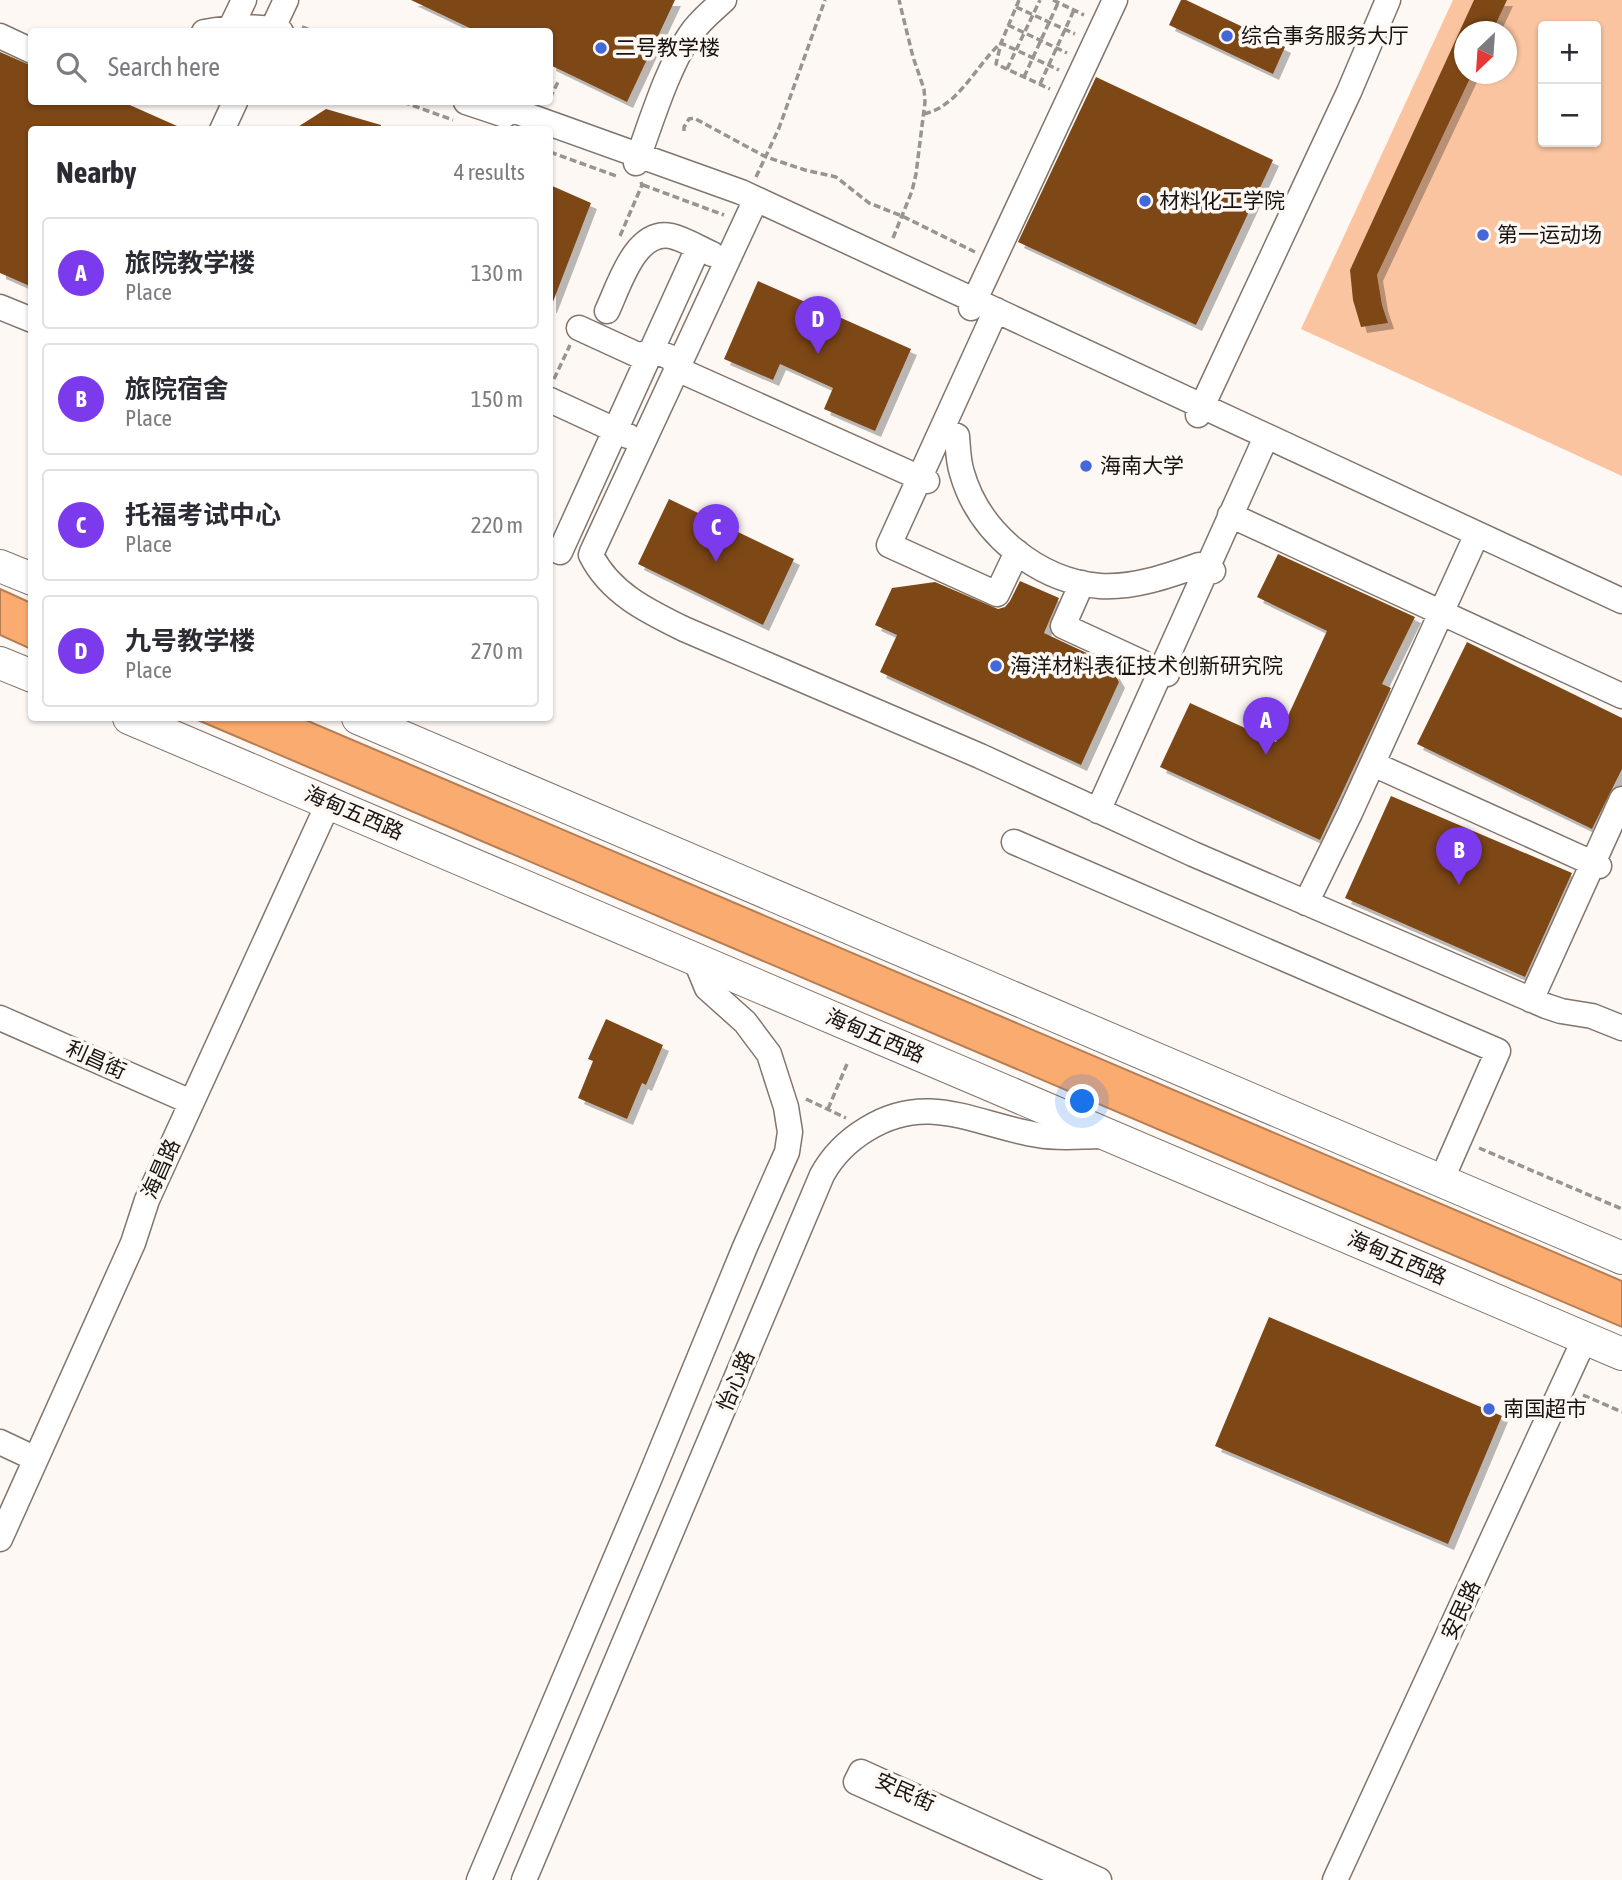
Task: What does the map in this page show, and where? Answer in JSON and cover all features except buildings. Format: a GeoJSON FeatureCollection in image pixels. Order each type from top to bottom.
{"type":"FeatureCollection","features":[{"type":"Feature","properties":{"kind":"main road"},"geometry":{"type":"LineString","coordinates":[[0,566],[28,577]]}},
{"type":"Feature","properties":{"kind":"main road"},"geometry":{"type":"LineString","coordinates":[[0,663],[28,674]]}},
{"type":"Feature","properties":{"kind":"main road","name":"海甸五西路"},"geometry":{"type":"LineString","coordinates":[[136,721],[1622,1354]]}},
{"type":"Feature","properties":{"kind":"main road"},"geometry":{"type":"LineString","coordinates":[[365,721],[1622,1258]]}},
{"type":"Feature","properties":{"kind":"street"},"geometry":{"type":"LineString","coordinates":[[232,28],[244,0]]}},
{"type":"Feature","properties":{"kind":"street"},"geometry":{"type":"LineString","coordinates":[[281,28],[286,0]]}},
{"type":"Feature","properties":{"kind":"street"},"geometry":{"type":"LineString","coordinates":[[638,160],[688,37],[701,20],[724,0]]}},
{"type":"Feature","properties":{"kind":"street"},"geometry":{"type":"LineString","coordinates":[[1017,552],[997,594],[896,548],[946,430],[989,312],[993,260],[1115,0]]}},
{"type":"Feature","properties":{"kind":"street"},"geometry":{"type":"LineString","coordinates":[[1197,410],[1380,0]]}},
{"type":"Feature","properties":{"kind":"street"},"geometry":{"type":"LineString","coordinates":[[1197,410],[1349,92],[1388,0]]}},
{"type":"Feature","properties":{"kind":"street"},"geometry":{"type":"LineString","coordinates":[[0,25],[28,38]]}},
{"type":"Feature","properties":{"kind":"street"},"geometry":{"type":"LineString","coordinates":[[0,36],[28,49]]}},
{"type":"Feature","properties":{"kind":"street"},"geometry":{"type":"LineString","coordinates":[[224,126],[234,105]]}},
{"type":"Feature","properties":{"kind":"street"},"geometry":{"type":"LineString","coordinates":[[498,105],[551,126]]}},
{"type":"Feature","properties":{"kind":"street"},"geometry":{"type":"LineString","coordinates":[[459,111],[528,126]]}},
{"type":"Feature","properties":{"kind":"street"},"geometry":{"type":"LineString","coordinates":[[553,127],[755,204],[1477,541],[1622,614]]}},
{"type":"Feature","properties":{"kind":"street"},"geometry":{"type":"LineString","coordinates":[[553,132],[638,160]]}},
{"type":"Feature","properties":{"kind":"street"},"geometry":{"type":"LineString","coordinates":[[596,553],[731,262],[755,204]]}},
{"type":"Feature","properties":{"kind":"street"},"geometry":{"type":"LineString","coordinates":[[607,311],[632,259],[644,242],[661,236],[671,236],[731,262]]}},
{"type":"Feature","properties":{"kind":"street"},"geometry":{"type":"LineString","coordinates":[[698,248],[615,430],[555,547],[596,553],[612,574],[633,592],[683,620],[976,746],[1102,809],[1561,1011],[1592,1016],[1622,1028]]}},
{"type":"Feature","properties":{"kind":"street"},"geometry":{"type":"LineString","coordinates":[[0,299],[28,310]]}},
{"type":"Feature","properties":{"kind":"street"},"geometry":{"type":"LineString","coordinates":[[0,307],[28,318]]}},
{"type":"Feature","properties":{"kind":"street"},"geometry":{"type":"LineString","coordinates":[[579,328],[640,356],[652,350],[671,358],[679,374],[922,484]]}},
{"type":"Feature","properties":{"kind":"street"},"geometry":{"type":"LineString","coordinates":[[553,401],[646,445]]}},
{"type":"Feature","properties":{"kind":"street"},"geometry":{"type":"LineString","coordinates":[[946,430],[957,436],[961,472],[968,492],[995,533],[1017,552],[1046,570],[1082,583],[1100,586],[1135,584],[1199,565],[1210,569]]}},
{"type":"Feature","properties":{"kind":"street"},"geometry":{"type":"LineString","coordinates":[[1102,809],[1267,443]]}},
{"type":"Feature","properties":{"kind":"street"},"geometry":{"type":"LineString","coordinates":[[1235,513],[1446,610],[1622,696]]}},
{"type":"Feature","properties":{"kind":"street"},"geometry":{"type":"LineString","coordinates":[[1477,541],[1622,601]]}},
{"type":"Feature","properties":{"kind":"street"},"geometry":{"type":"LineString","coordinates":[[1310,900],[1377,762],[1477,541]]}},
{"type":"Feature","properties":{"kind":"street"},"geometry":{"type":"LineString","coordinates":[[1082,583],[1063,626],[1164,673]]}},
{"type":"Feature","properties":{"kind":"street"},"geometry":{"type":"LineString","coordinates":[[1446,610],[1622,685]]}},
{"type":"Feature","properties":{"kind":"street"},"geometry":{"type":"LineString","coordinates":[[1377,762],[1598,862]]}},
{"type":"Feature","properties":{"kind":"street","name":"海昌路"},"geometry":{"type":"LineString","coordinates":[[0,1512],[31,1456],[133,1243],[184,1099],[321,799]]}},
{"type":"Feature","properties":{"kind":"street"},"geometry":{"type":"LineString","coordinates":[[1598,862],[1622,799]]}},
{"type":"Feature","properties":{"kind":"street"},"geometry":{"type":"LineString","coordinates":[[1536,998],[1598,862],[1622,817]]}},
{"type":"Feature","properties":{"kind":"street"},"geometry":{"type":"LineString","coordinates":[[1014,842],[1498,1051],[1441,1181]]}},
{"type":"Feature","properties":{"kind":"street","name":"怡心路"},"geometry":{"type":"LineString","coordinates":[[480,1880],[787,1152],[790,1132],[786,1107],[769,1054],[745,1022],[707,988],[695,959]]}},
{"type":"Feature","properties":{"kind":"street"},"geometry":{"type":"LineString","coordinates":[[1536,998],[1588,1009],[1622,1022]]}},
{"type":"Feature","properties":{"kind":"street","name":"利昌街"},"geometry":{"type":"LineString","coordinates":[[0,1018],[184,1099]]}},
{"type":"Feature","properties":{"kind":"street","name":"怡心路"},"geometry":{"type":"LineString","coordinates":[[524,1880],[822,1175],[834,1156],[846,1143],[868,1128],[887,1118],[913,1111],[964,1116],[1040,1136],[1113,1136]]}},
{"type":"Feature","properties":{"kind":"street","name":"安民路"},"geometry":{"type":"LineString","coordinates":[[1345,1880],[1571,1390],[1589,1340]]}},
{"type":"Feature","properties":{"kind":"street","name":"安民路"},"geometry":{"type":"LineString","coordinates":[[1335,1880],[1589,1340]]}},
{"type":"Feature","properties":{"kind":"street"},"geometry":{"type":"LineString","coordinates":[[0,1442],[31,1456]]}},
{"type":"Feature","properties":{"kind":"street","name":"海昌路"},"geometry":{"type":"LineString","coordinates":[[0,1539],[31,1456]]}},
{"type":"Feature","properties":{"kind":"street","name":"安民街"},"geometry":{"type":"LineString","coordinates":[[1073,1880],[856,1782],[860,1772],[1099,1880]]}},
{"type":"Feature","properties":{"kind":"path"},"geometry":{"type":"LineString","coordinates":[[553,153],[755,204],[766,157],[825,0]]}},
{"type":"Feature","properties":{"kind":"path"},"geometry":{"type":"LineString","coordinates":[[890,244],[916,174],[924,114],[924,89],[899,0]]}},
{"type":"Feature","properties":{"kind":"path"},"geometry":{"type":"LineString","coordinates":[[1019,0],[1001,43],[996,64],[1055,91]]}},
{"type":"Feature","properties":{"kind":"path"},"geometry":{"type":"LineString","coordinates":[[1007,69],[1040,0]]}},
{"type":"Feature","properties":{"kind":"path"},"geometry":{"type":"LineString","coordinates":[[1053,0],[1090,17]]}},
{"type":"Feature","properties":{"kind":"path"},"geometry":{"type":"LineString","coordinates":[[1024,77],[1058,3]]}},
{"type":"Feature","properties":{"kind":"path"},"geometry":{"type":"LineString","coordinates":[[1016,7],[1080,36]]}},
{"type":"Feature","properties":{"kind":"path"},"geometry":{"type":"LineString","coordinates":[[1040,85],[1074,10]]}},
{"type":"Feature","properties":{"kind":"path"},"geometry":{"type":"LineString","coordinates":[[1008,25],[1071,55]]}},
{"type":"Feature","properties":{"kind":"path"},"geometry":{"type":"LineString","coordinates":[[924,114],[951,99],[987,55],[1001,43]]}},
{"type":"Feature","properties":{"kind":"path"},"geometry":{"type":"LineString","coordinates":[[1001,43],[1063,72]]}},
{"type":"Feature","properties":{"kind":"path"},"geometry":{"type":"LineString","coordinates":[[553,92],[558,82]]}},
{"type":"Feature","properties":{"kind":"path"},"geometry":{"type":"LineString","coordinates":[[422,105],[459,111]]}},
{"type":"Feature","properties":{"kind":"path"},"geometry":{"type":"LineString","coordinates":[[684,131],[688,119],[694,118],[766,157],[836,177],[869,203],[993,260]]}},
{"type":"Feature","properties":{"kind":"path"},"geometry":{"type":"LineString","coordinates":[[828,1109],[847,1064]]}},
{"type":"Feature","properties":{"kind":"path"},"geometry":{"type":"LineString","coordinates":[[805,1098],[850,1120]]}},
{"type":"Feature","properties":{"kind":"path"},"geometry":{"type":"LineString","coordinates":[[1459,1139],[1622,1209]]}},
{"type":"Feature","properties":{"kind":"path"},"geometry":{"type":"LineString","coordinates":[[1571,1390],[1622,1412]]}},
{"type":"Feature","properties":{"kind":"shaded area","name":"第一运动场"},"geometry":{"type":"Polygon","coordinates":[[[1453,0],[1622,0],[1622,476],[1301,329],[1453,0]]]}},
{"type":"Feature","properties":{"kind":"shaded area"},"geometry":{"type":"Polygon","coordinates":[[[0,589],[28,602],[28,648],[0,635],[0,589]]]}},
{"type":"Feature","properties":{"kind":"shaded area"},"geometry":{"type":"Polygon","coordinates":[[[200,721],[308,721],[1622,1281],[1622,1327],[200,721]]]}},
{"type":"Feature","properties":{"kind":"place","name":"综合事务服务大厅"},"geometry":{"type":"Point","coordinates":[1227,36]}},
{"type":"Feature","properties":{"kind":"place","name":"二号教学楼"},"geometry":{"type":"Point","coordinates":[601,48]}},
{"type":"Feature","properties":{"kind":"place","name":"材料化工学院"},"geometry":{"type":"Point","coordinates":[1145,201]}},
{"type":"Feature","properties":{"kind":"place","name":"第一运动场"},"geometry":{"type":"Point","coordinates":[1483,235]}},
{"type":"Feature","properties":{"kind":"place","name":"九号教学楼"},"geometry":{"type":"Point","coordinates":[818,354]}},
{"type":"Feature","properties":{"kind":"place","name":"海南大学"},"geometry":{"type":"Point","coordinates":[1086,466]}},
{"type":"Feature","properties":{"kind":"place","name":"托福考试中心"},"geometry":{"type":"Point","coordinates":[716,562]}},
{"type":"Feature","properties":{"kind":"place","name":"海洋材料表征技术创新研究院"},"geometry":{"type":"Point","coordinates":[996,666]}},
{"type":"Feature","properties":{"kind":"place","name":"旅院教学楼"},"geometry":{"type":"Point","coordinates":[1266,755]}},
{"type":"Feature","properties":{"kind":"place","name":"旅院宿舍"},"geometry":{"type":"Point","coordinates":[1459,885]}},
{"type":"Feature","properties":{"kind":"place","name":"南国超市"},"geometry":{"type":"Point","coordinates":[1489,1409]}}]}
